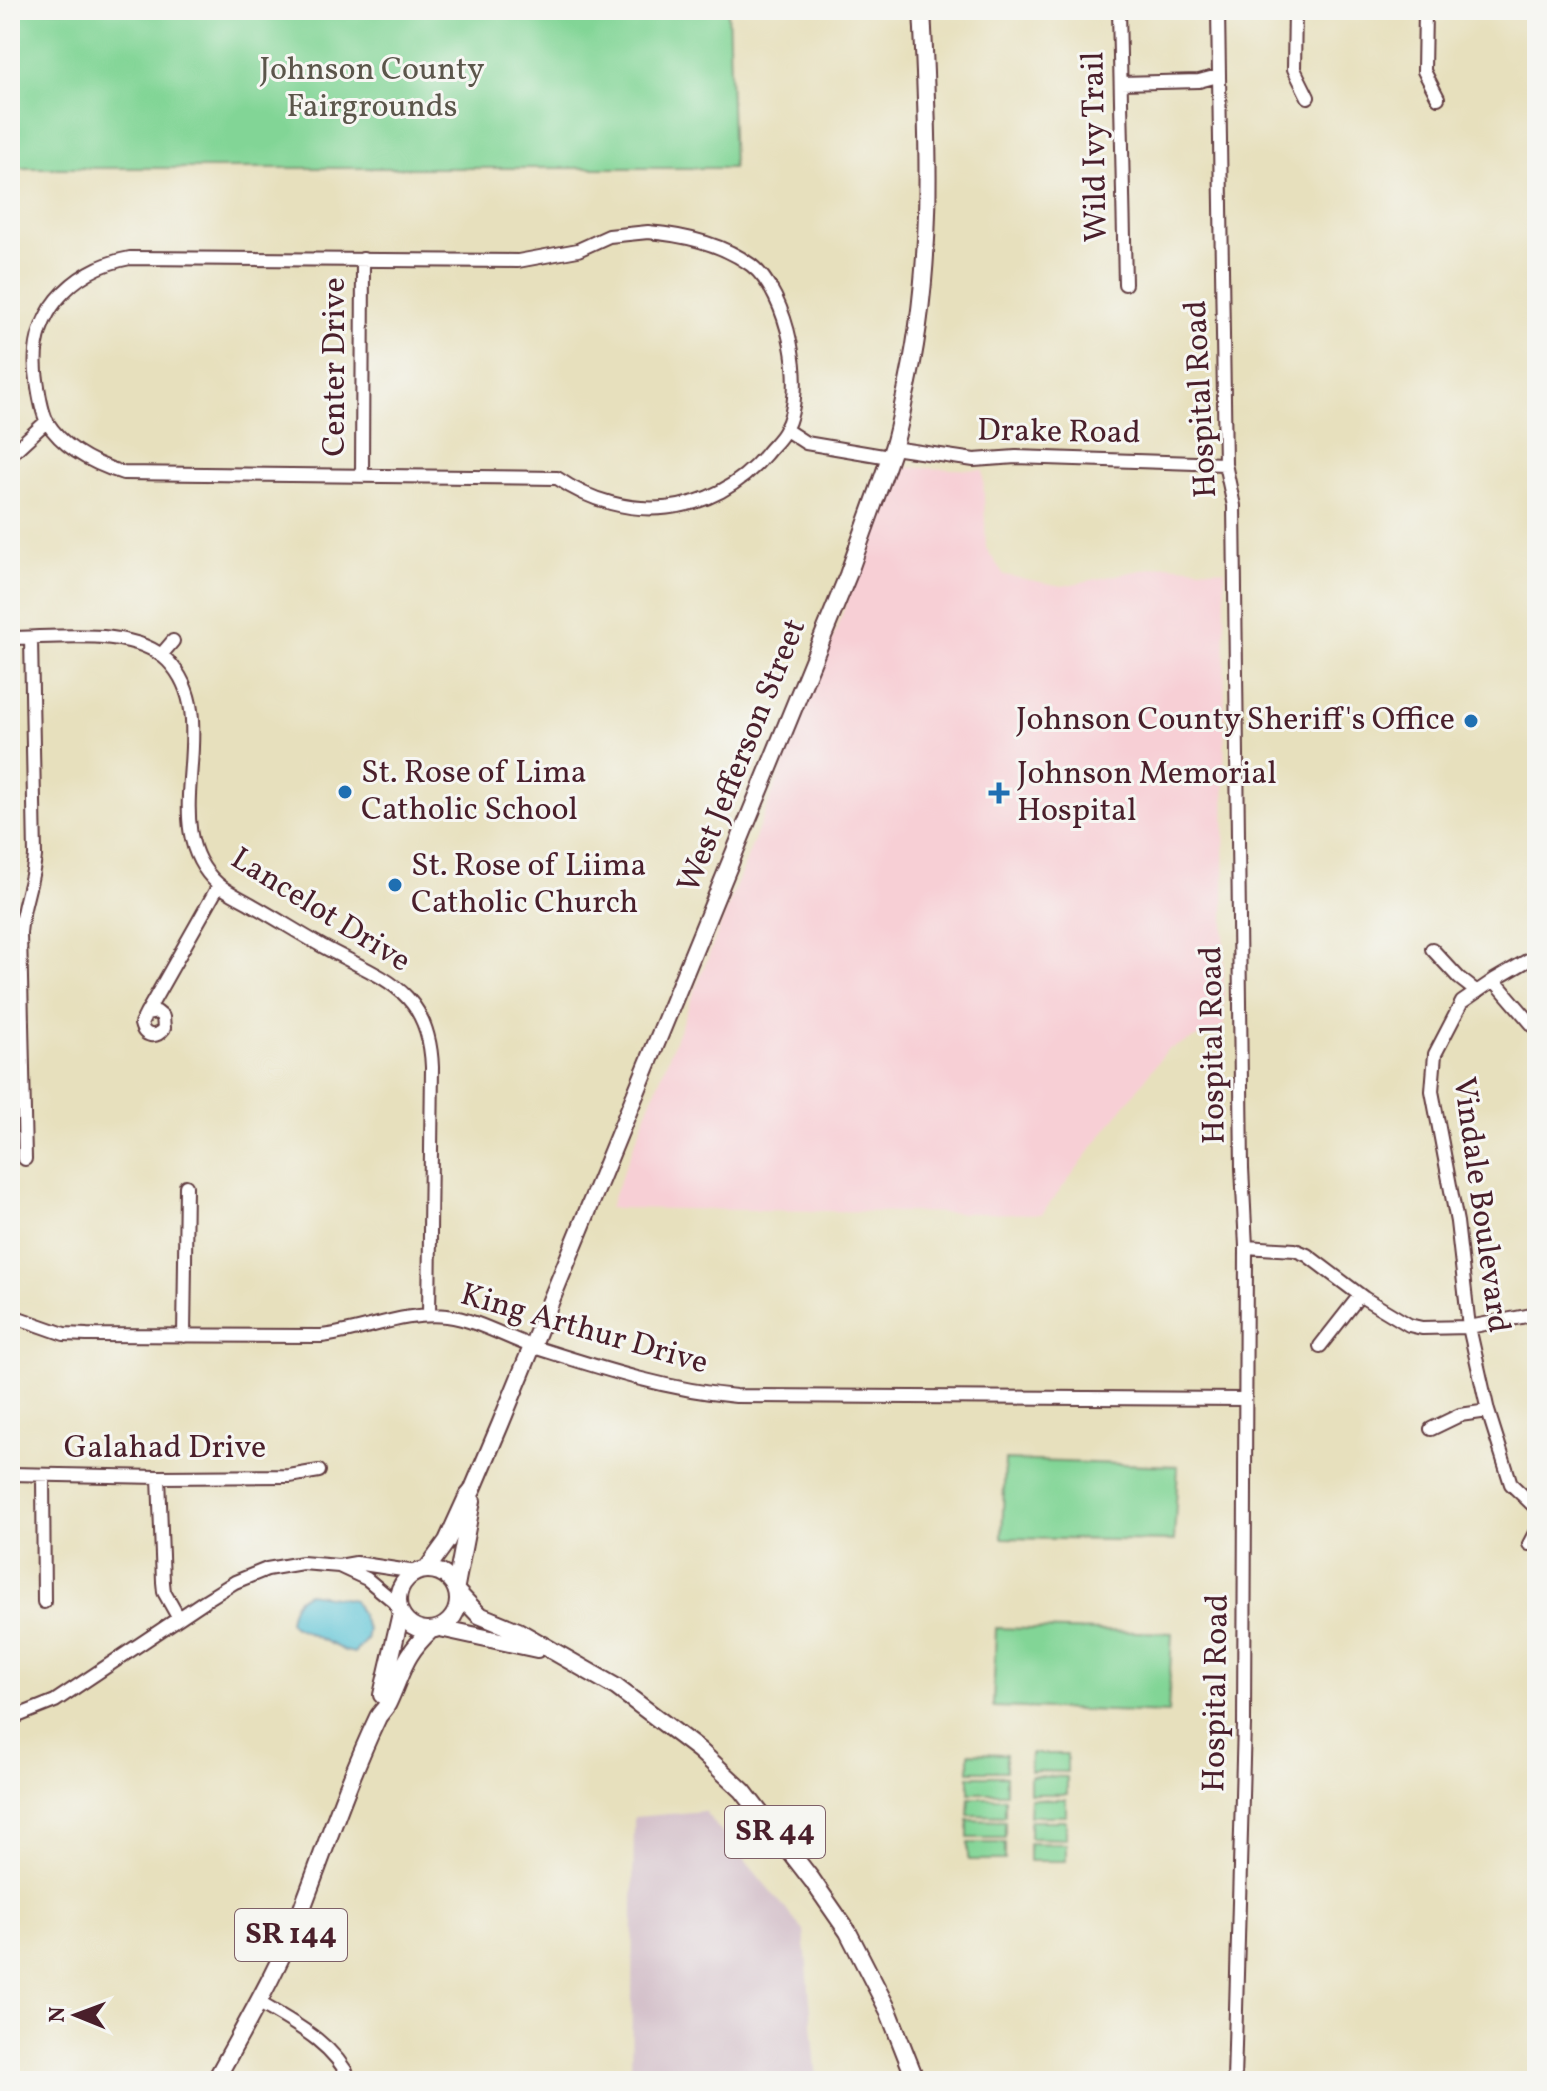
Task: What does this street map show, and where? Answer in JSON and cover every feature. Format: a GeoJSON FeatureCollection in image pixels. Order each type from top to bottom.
{"type":"FeatureCollection","features":[{"type":"Feature","properties":{"kind":"main road","name":"West Jefferson Street"},"geometry":{"type":"LineString","coordinates":[[457,1590],[472,1491],[848,575],[891,452],[911,372],[922,304],[927,235],[929,146],[922,10]]}},
{"type":"Feature","properties":{"kind":"main road","name":"West Jefferson Street"},"geometry":{"type":"LineString","coordinates":[[421,1571],[447,1541],[472,1491]]}},
{"type":"Feature","properties":{"kind":"main road"},"geometry":{"type":"LineString","coordinates":[[421,1571],[445,1575],[457,1590],[454,1617],[436,1629],[414,1626],[400,1609],[402,1585],[421,1571]]}},
{"type":"Feature","properties":{"kind":"main road","name":"SR 44"},"geometry":{"type":"LineString","coordinates":[[457,1590],[479,1615],[518,1631],[616,1687],[659,1717],[743,1791],[848,1932],[888,2010],[916,2081]]}},
{"type":"Feature","properties":{"kind":"main road","name":"SR 144"},"geometry":{"type":"LineString","coordinates":[[215,2081],[258,2002],[304,1905],[380,1712],[400,1609]]}},
{"type":"Feature","properties":{"kind":"main road","name":"SR 44"},"geometry":{"type":"LineString","coordinates":[[436,1629],[554,1653]]}},
{"type":"Feature","properties":{"kind":"main road","name":"SR 144"},"geometry":{"type":"LineString","coordinates":[[380,1712],[387,1706],[407,1657],[436,1629]]}},
{"type":"Feature","properties":{"kind":"street","name":"Wild Ivy Trail"},"geometry":{"type":"LineString","coordinates":[[1119,10],[1125,284]]}},
{"type":"Feature","properties":{"kind":"street","name":"Hospital Road"},"geometry":{"type":"LineString","coordinates":[[1218,10],[1225,464],[1234,506],[1242,1168],[1246,1247],[1244,1724],[1234,2081]]}},
{"type":"Feature","properties":{"kind":"street"},"geometry":{"type":"LineString","coordinates":[[1295,10],[1294,69],[1308,97]]}},
{"type":"Feature","properties":{"kind":"street"},"geometry":{"type":"LineString","coordinates":[[1425,10],[1424,71],[1438,98]]}},
{"type":"Feature","properties":{"kind":"street"},"geometry":{"type":"LineString","coordinates":[[1121,83],[1199,81],[1218,76]]}},
{"type":"Feature","properties":{"kind":"street"},"geometry":{"type":"LineString","coordinates":[[648,232],[675,234],[724,249],[754,267],[774,298],[790,336],[795,375],[786,430],[750,473],[727,490],[658,510],[621,506],[595,499],[557,478],[123,473],[73,449],[47,421],[39,397],[35,368],[36,345],[42,323],[70,286],[107,262],[130,258],[363,259],[518,261],[578,250],[609,236],[648,232]]}},
{"type":"Feature","properties":{"kind":"street","name":"Center Drive"},"geometry":{"type":"LineString","coordinates":[[362,475],[363,259]]}},
{"type":"Feature","properties":{"kind":"street"},"geometry":{"type":"LineString","coordinates":[[10,455],[47,421]]}},
{"type":"Feature","properties":{"kind":"street","name":"Drake Road"},"geometry":{"type":"LineString","coordinates":[[786,430],[806,443],[974,460],[1016,457],[1225,464]]}},
{"type":"Feature","properties":{"kind":"street"},"geometry":{"type":"LineString","coordinates":[[10,638],[117,638],[139,642],[161,655],[173,641]]}},
{"type":"Feature","properties":{"kind":"street"},"geometry":{"type":"LineString","coordinates":[[25,1159],[20,933],[35,856],[31,638]]}},
{"type":"Feature","properties":{"kind":"street","name":"Lancelot Drive"},"geometry":{"type":"LineString","coordinates":[[161,655],[178,674],[192,717],[189,827],[198,859],[219,885],[385,978],[407,996],[429,1032],[429,1315]]}},
{"type":"Feature","properties":{"kind":"street"},"geometry":{"type":"LineString","coordinates":[[146,1014],[219,885]]}},
{"type":"Feature","properties":{"kind":"street"},"geometry":{"type":"LineString","coordinates":[[1432,949],[1477,992]]}},
{"type":"Feature","properties":{"kind":"street","name":"Vindale Boulevard"},"geometry":{"type":"LineString","coordinates":[[1537,955],[1462,1002],[1435,1054],[1432,1091],[1457,1222],[1469,1327],[1488,1411],[1511,1484],[1537,1509]]}},
{"type":"Feature","properties":{"kind":"street"},"geometry":{"type":"LineString","coordinates":[[1494,980],[1537,1030]]}},
{"type":"Feature","properties":{"kind":"street"},"geometry":{"type":"LineString","coordinates":[[184,1336],[186,1186]]}},
{"type":"Feature","properties":{"kind":"street"},"geometry":{"type":"LineString","coordinates":[[1246,1247],[1295,1250],[1307,1255],[1360,1295],[1409,1325],[1422,1328],[1469,1327],[1537,1314]]}},
{"type":"Feature","properties":{"kind":"street"},"geometry":{"type":"LineString","coordinates":[[1320,1346],[1360,1295]]}},
{"type":"Feature","properties":{"kind":"street","name":"King Arthur Drive"},"geometry":{"type":"LineString","coordinates":[[10,1315],[64,1334],[321,1336],[353,1332],[398,1318],[429,1315],[471,1323],[532,1346],[658,1384],[696,1393],[736,1396],[1245,1399]]}},
{"type":"Feature","properties":{"kind":"street"},"geometry":{"type":"LineString","coordinates":[[1431,1429],[1460,1415],[1488,1411]]}},
{"type":"Feature","properties":{"kind":"street","name":"Galahad Drive"},"geometry":{"type":"LineString","coordinates":[[10,1474],[289,1476],[319,1471]]}},
{"type":"Feature","properties":{"kind":"street"},"geometry":{"type":"LineString","coordinates":[[43,1475],[44,1602]]}},
{"type":"Feature","properties":{"kind":"street"},"geometry":{"type":"LineString","coordinates":[[159,1477],[164,1592],[178,1617]]}},
{"type":"Feature","properties":{"kind":"street"},"geometry":{"type":"LineString","coordinates":[[1529,1544],[1537,1529]]}},
{"type":"Feature","properties":{"kind":"street"},"geometry":{"type":"LineString","coordinates":[[10,1719],[55,1701],[139,1647],[178,1617],[235,1582],[267,1569],[302,1563],[339,1566],[356,1563],[421,1571]]}},
{"type":"Feature","properties":{"kind":"street"},"geometry":{"type":"LineString","coordinates":[[339,1566],[367,1579],[400,1609]]}},
{"type":"Feature","properties":{"kind":"street"},"geometry":{"type":"LineString","coordinates":[[258,2002],[324,2044],[339,2060],[351,2081]]}},
{"type":"Feature","properties":{"kind":"shaded area","name":"Johnson Memorial Hospital"},"geometry":{"type":"Polygon","coordinates":[[[898,467],[983,470],[986,548],[1004,575],[1062,586],[1166,565],[1225,570],[1224,1026],[1167,1050],[1042,1214],[609,1208],[808,703],[898,467]]]}},
{"type":"Feature","properties":{"kind":"shaded area"},"geometry":{"type":"Polygon","coordinates":[[[704,1811],[804,1931],[817,2081],[631,2081],[634,1817],[704,1811]]]}},
{"type":"Feature","properties":{"kind":"green space","name":"Johnson County Fairgrounds"},"geometry":{"type":"Polygon","coordinates":[[[10,10],[728,10],[733,168],[10,168],[10,10]]]}},
{"type":"Feature","properties":{"kind":"green space"},"geometry":{"type":"Polygon","coordinates":[[[1005,1460],[1178,1466],[1174,1541],[1002,1538],[1005,1460]]]}},
{"type":"Feature","properties":{"kind":"green space"},"geometry":{"type":"Polygon","coordinates":[[[996,1628],[1172,1633],[1168,1713],[993,1707],[996,1628]]]}},
{"type":"Feature","properties":{"kind":"green space"},"geometry":{"type":"Polygon","coordinates":[[[969,1753],[1006,1754],[1006,1771],[969,1771],[969,1753]]]}},
{"type":"Feature","properties":{"kind":"green space"},"geometry":{"type":"Polygon","coordinates":[[[1031,1754],[1067,1754],[1067,1772],[1030,1771],[1031,1754]]]}},
{"type":"Feature","properties":{"kind":"green space"},"geometry":{"type":"Polygon","coordinates":[[[969,1776],[1006,1776],[1006,1793],[969,1793],[969,1776]]]}},
{"type":"Feature","properties":{"kind":"green space"},"geometry":{"type":"Polygon","coordinates":[[[1030,1776],[1067,1777],[1067,1794],[1030,1794],[1030,1776]]]}},
{"type":"Feature","properties":{"kind":"green space"},"geometry":{"type":"Polygon","coordinates":[[[969,1798],[1005,1798],[1005,1816],[968,1815],[969,1798]]]}},
{"type":"Feature","properties":{"kind":"green space"},"geometry":{"type":"Polygon","coordinates":[[[1030,1799],[1066,1799],[1066,1816],[1029,1816],[1030,1799]]]}},
{"type":"Feature","properties":{"kind":"green space"},"geometry":{"type":"Polygon","coordinates":[[[968,1820],[1005,1821],[1005,1838],[968,1838],[968,1820]]]}},
{"type":"Feature","properties":{"kind":"green space"},"geometry":{"type":"Polygon","coordinates":[[[1030,1821],[1066,1821],[1066,1839],[1030,1838],[1030,1821]]]}},
{"type":"Feature","properties":{"kind":"green space"},"geometry":{"type":"Polygon","coordinates":[[[968,1843],[1005,1843],[1005,1860],[968,1860],[968,1843]]]}},
{"type":"Feature","properties":{"kind":"green space"},"geometry":{"type":"Polygon","coordinates":[[[1029,1843],[1066,1844],[1066,1861],[1029,1861],[1029,1843]]]}},
{"type":"Feature","properties":{"kind":"water"},"geometry":{"type":"Polygon","coordinates":[[[308,1593],[354,1600],[368,1630],[366,1640],[354,1653],[293,1626],[289,1621],[294,1604],[308,1593]]]}},
{"type":"Feature","properties":{"kind":"place","name":"Johnson County Sheriff's Office"},"geometry":{"type":"Point","coordinates":[1471,721]}},
{"type":"Feature","properties":{"kind":"place","name":"St. Rose of Lima Catholic School"},"geometry":{"type":"Point","coordinates":[345,792]}},
{"type":"Feature","properties":{"kind":"place","name":"Johnson Memorial Hospital"},"geometry":{"type":"Point","coordinates":[999,793]}},
{"type":"Feature","properties":{"kind":"place","name":"St. Rose of Liima Catholic Church"},"geometry":{"type":"Point","coordinates":[395,885]}}]}
